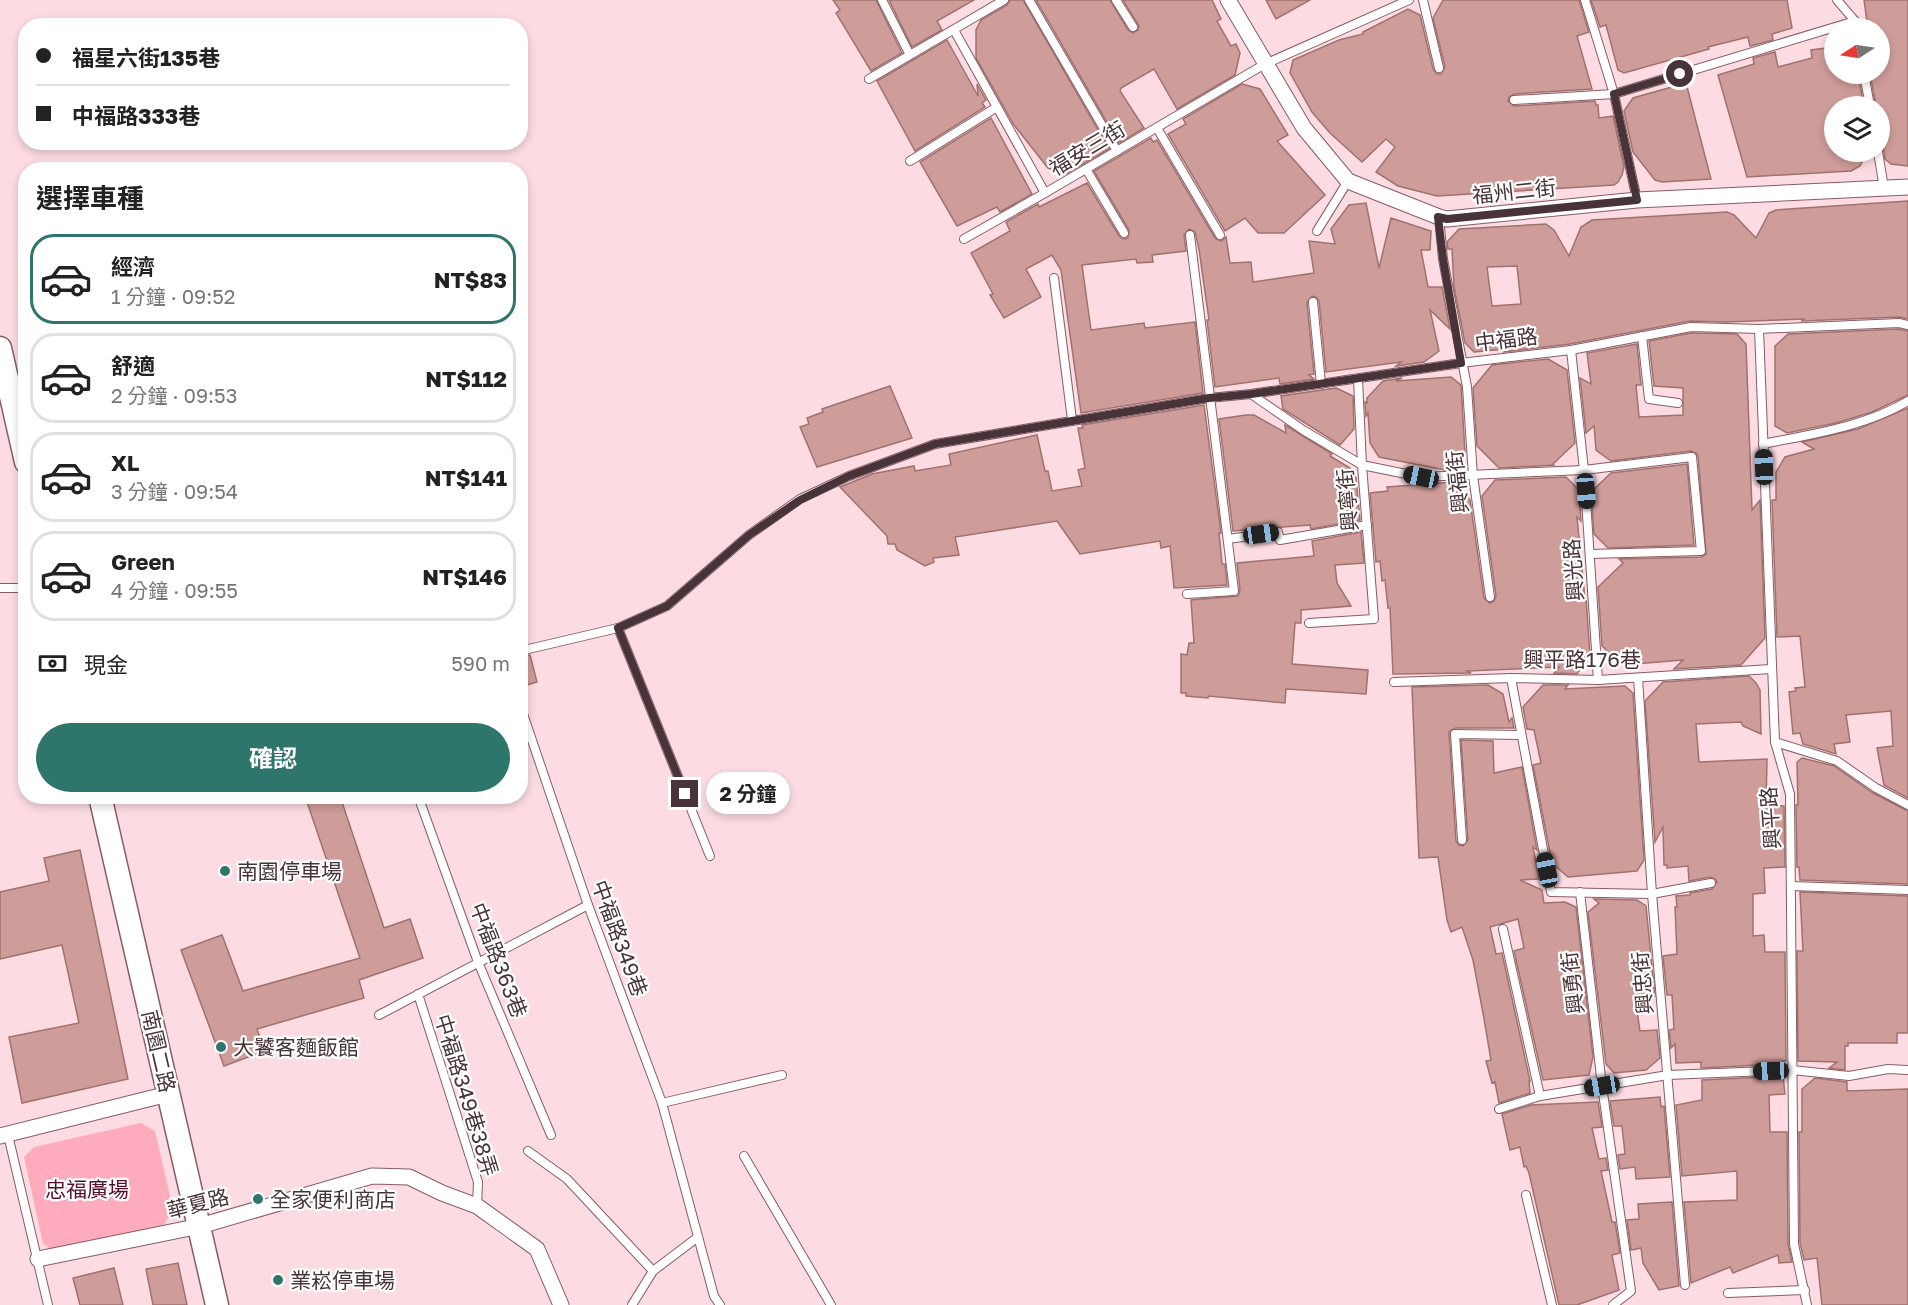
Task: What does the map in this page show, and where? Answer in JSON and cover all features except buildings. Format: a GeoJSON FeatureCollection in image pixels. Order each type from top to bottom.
{"type":"FeatureCollection","features":[{"type":"Feature","properties":{"kind":"street","name":"福州二街"},"geometry":{"type":"LineString","coordinates":[[1228,0],[1304,128],[1348,181],[1438,217],[1447,219],[1637,200],[1908,187]]}},
{"type":"Feature","properties":{"kind":"street"},"geometry":{"type":"LineString","coordinates":[[0,348],[18,427]]}},
{"type":"Feature","properties":{"kind":"street","name":"南園二路"},"geometry":{"type":"LineString","coordinates":[[102,804],[217,1305]]}},
{"type":"Feature","properties":{"kind":"street"},"geometry":{"type":"LineString","coordinates":[[4,1136],[168,1094]]}},
{"type":"Feature","properties":{"kind":"street","name":"華夏路"},"geometry":{"type":"LineString","coordinates":[[38,1259],[200,1226],[372,1176],[410,1178],[477,1206],[537,1249],[561,1305]]}},
{"type":"Feature","properties":{"kind":"lane"},"geometry":{"type":"LineString","coordinates":[[882,0],[910,55]]}},
{"type":"Feature","properties":{"kind":"lane"},"geometry":{"type":"LineString","coordinates":[[869,79],[954,30],[992,3],[1004,0]]}},
{"type":"Feature","properties":{"kind":"lane"},"geometry":{"type":"LineString","coordinates":[[1029,0],[1117,151]]}},
{"type":"Feature","properties":{"kind":"lane"},"geometry":{"type":"LineString","coordinates":[[1116,0],[1132,27]]}},
{"type":"Feature","properties":{"kind":"lane","name":"福安三街"},"geometry":{"type":"LineString","coordinates":[[954,30],[1045,193],[1265,64],[1409,0]]}},
{"type":"Feature","properties":{"kind":"lane"},"geometry":{"type":"LineString","coordinates":[[1423,0],[1439,68]]}},
{"type":"Feature","properties":{"kind":"lane"},"geometry":{"type":"LineString","coordinates":[[1586,0],[1614,94],[1637,200]]}},
{"type":"Feature","properties":{"kind":"lane"},"geometry":{"type":"LineString","coordinates":[[1837,0],[1851,18]]}},
{"type":"Feature","properties":{"kind":"lane"},"geometry":{"type":"LineString","coordinates":[[1514,100],[1614,94],[1824,34]]}},
{"type":"Feature","properties":{"kind":"lane"},"geometry":{"type":"LineString","coordinates":[[910,161],[997,107]]}},
{"type":"Feature","properties":{"kind":"lane"},"geometry":{"type":"LineString","coordinates":[[1157,128],[1220,235]]}},
{"type":"Feature","properties":{"kind":"lane"},"geometry":{"type":"LineString","coordinates":[[1880,162],[1884,188]]}},
{"type":"Feature","properties":{"kind":"lane"},"geometry":{"type":"LineString","coordinates":[[1086,170],[1124,233]]}},
{"type":"Feature","properties":{"kind":"lane"},"geometry":{"type":"LineString","coordinates":[[1317,231],[1348,181]]}},
{"type":"Feature","properties":{"kind":"lane"},"geometry":{"type":"LineString","coordinates":[[964,238],[1045,193]]}},
{"type":"Feature","properties":{"kind":"lane","name":"興福街"},"geometry":{"type":"LineString","coordinates":[[1438,217],[1443,259],[1467,387],[1473,476],[1490,597]]}},
{"type":"Feature","properties":{"kind":"lane"},"geometry":{"type":"LineString","coordinates":[[1187,594],[1234,591],[1190,235]]}},
{"type":"Feature","properties":{"kind":"lane"},"geometry":{"type":"LineString","coordinates":[[1054,278],[1072,420]]}},
{"type":"Feature","properties":{"kind":"lane"},"geometry":{"type":"LineString","coordinates":[[1313,302],[1321,384]]}},
{"type":"Feature","properties":{"kind":"lane","name":"中福路"},"geometry":{"type":"LineString","coordinates":[[528,649],[618,628],[667,606],[749,535],[800,500],[849,476],[935,444],[1209,398],[1571,350],[1691,327],[1759,328],[1899,323],[1908,325]]}},
{"type":"Feature","properties":{"kind":"lane","name":"興平路"},"geometry":{"type":"LineString","coordinates":[[1759,328],[1775,741],[1790,794],[1794,1244],[1807,1305]]}},
{"type":"Feature","properties":{"kind":"lane"},"geometry":{"type":"LineString","coordinates":[[1642,336],[1648,399],[1678,403]]}},
{"type":"Feature","properties":{"kind":"lane","name":"興光路"},"geometry":{"type":"LineString","coordinates":[[1571,350],[1584,470],[1598,680]]}},
{"type":"Feature","properties":{"kind":"lane","name":"興寧街"},"geometry":{"type":"LineString","coordinates":[[1309,623],[1374,619],[1358,379]]}},
{"type":"Feature","properties":{"kind":"lane"},"geometry":{"type":"LineString","coordinates":[[1251,394],[1303,430],[1362,465],[1421,477],[1584,470],[1692,457],[1701,551],[1590,554]]}},
{"type":"Feature","properties":{"kind":"lane"},"geometry":{"type":"LineString","coordinates":[[1763,444],[1846,426],[1889,412],[1908,401]]}},
{"type":"Feature","properties":{"kind":"lane"},"geometry":{"type":"LineString","coordinates":[[1228,539],[1278,532],[1280,540],[1367,525]]}},
{"type":"Feature","properties":{"kind":"lane"},"geometry":{"type":"LineString","coordinates":[[0,588],[18,588]]}},
{"type":"Feature","properties":{"kind":"lane"},"geometry":{"type":"LineString","coordinates":[[618,628],[710,856]]}},
{"type":"Feature","properties":{"kind":"lane","name":"興平路176巷"},"geometry":{"type":"LineString","coordinates":[[1394,682],[1511,678],[1598,680],[1771,669]]}},
{"type":"Feature","properties":{"kind":"lane"},"geometry":{"type":"LineString","coordinates":[[1511,678],[1551,892],[1652,894],[1711,883]]}},
{"type":"Feature","properties":{"kind":"lane","name":"興忠街"},"geometry":{"type":"LineString","coordinates":[[1638,678],[1652,894],[1685,1285]]}},
{"type":"Feature","properties":{"kind":"lane","name":"中福路349巷"},"geometry":{"type":"LineString","coordinates":[[528,729],[588,905],[662,1103],[714,1296],[720,1305]]}},
{"type":"Feature","properties":{"kind":"lane"},"geometry":{"type":"LineString","coordinates":[[1462,840],[1455,734],[1521,735]]}},
{"type":"Feature","properties":{"kind":"lane"},"geometry":{"type":"LineString","coordinates":[[1775,741],[1837,761],[1876,788],[1908,806]]}},
{"type":"Feature","properties":{"kind":"lane","name":"中福路363巷"},"geometry":{"type":"LineString","coordinates":[[421,804],[478,962],[551,1135]]}},
{"type":"Feature","properties":{"kind":"lane"},"geometry":{"type":"LineString","coordinates":[[1791,886],[1908,890]]}},
{"type":"Feature","properties":{"kind":"lane","name":"興勇街"},"geometry":{"type":"LineString","coordinates":[[1580,892],[1602,1086],[1631,1291],[1613,1305]]}},
{"type":"Feature","properties":{"kind":"lane","name":"中福路349巷38弄"},"geometry":{"type":"LineString","coordinates":[[379,1015],[588,905]]}},
{"type":"Feature","properties":{"kind":"lane"},"geometry":{"type":"LineString","coordinates":[[1503,929],[1540,1096]]}},
{"type":"Feature","properties":{"kind":"lane","name":"中福路349巷38弄"},"geometry":{"type":"LineString","coordinates":[[418,994],[478,1182],[477,1206]]}},
{"type":"Feature","properties":{"kind":"lane"},"geometry":{"type":"LineString","coordinates":[[1499,1109],[1540,1096],[1668,1075],[1792,1070],[1849,1076],[1888,1069],[1908,1070]]}},
{"type":"Feature","properties":{"kind":"lane"},"geometry":{"type":"LineString","coordinates":[[662,1103],[782,1075]]}},
{"type":"Feature","properties":{"kind":"lane"},"geometry":{"type":"LineString","coordinates":[[4,1136],[38,1259],[48,1305]]}},
{"type":"Feature","properties":{"kind":"lane"},"geometry":{"type":"LineString","coordinates":[[528,1151],[567,1179],[653,1271]]}},
{"type":"Feature","properties":{"kind":"lane"},"geometry":{"type":"LineString","coordinates":[[744,1156],[831,1305]]}},
{"type":"Feature","properties":{"kind":"lane"},"geometry":{"type":"LineString","coordinates":[[1526,1195],[1552,1305]]}},
{"type":"Feature","properties":{"kind":"lane"},"geometry":{"type":"LineString","coordinates":[[632,1305],[653,1271],[698,1237]]}},
{"type":"Feature","properties":{"kind":"lane"},"geometry":{"type":"LineString","coordinates":[[1728,1293],[1805,1290]]}},
{"type":"Feature","properties":{"kind":"green space","name":"忠福廣場"},"geometry":{"type":"Polygon","coordinates":[[[141,1123],[155,1131],[173,1209],[164,1225],[53,1250],[43,1244],[24,1157],[34,1147],[141,1123]]]}},
{"type":"Feature","properties":{"kind":"place","name":"南園停車場"},"geometry":{"type":"Point","coordinates":[225,871]}},
{"type":"Feature","properties":{"kind":"place","name":"大饕客麵飯館"},"geometry":{"type":"Point","coordinates":[221,1047]}},
{"type":"Feature","properties":{"kind":"place","name":"全家便利商店"},"geometry":{"type":"Point","coordinates":[258,1199]}},
{"type":"Feature","properties":{"kind":"place","name":"業崧停車場"},"geometry":{"type":"Point","coordinates":[278,1280]}},
{"type":"Feature","properties":{"kind":"route"},"geometry":{"type":"LineString","coordinates":[[685,794],[618,628],[667,606],[749,535],[800,500],[849,476],[935,444],[1209,398],[1251,394],[1461,363],[1438,217],[1447,219],[1637,200],[1614,94],[1680,74]]}}]}
